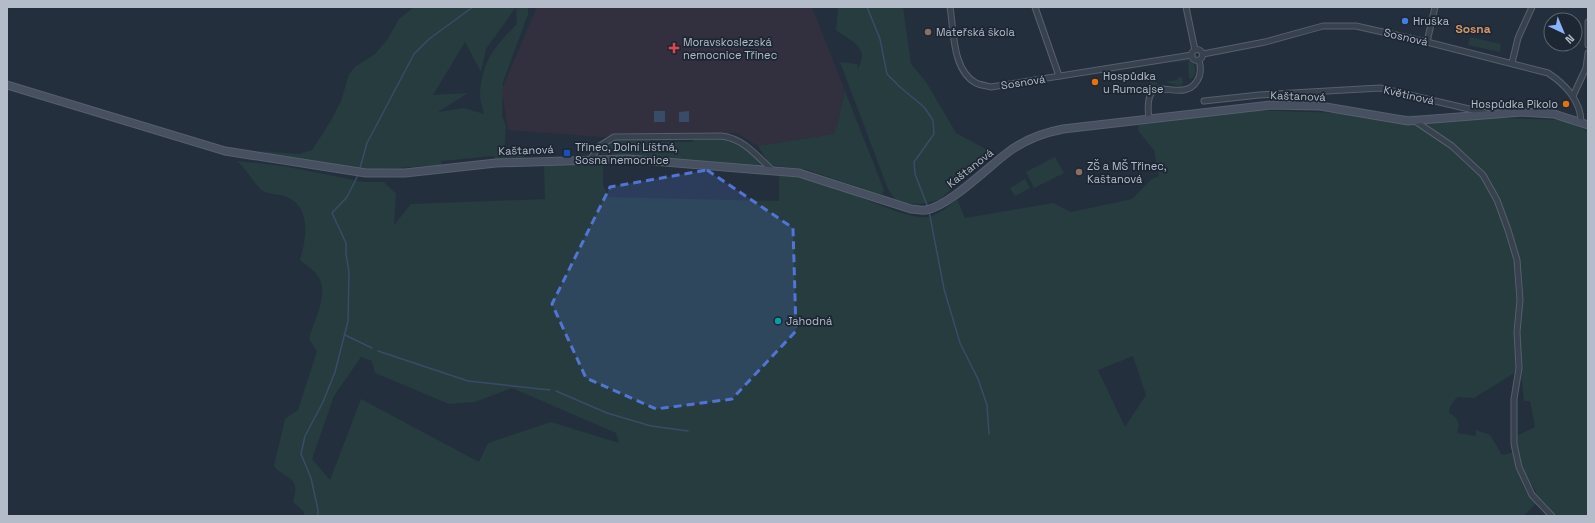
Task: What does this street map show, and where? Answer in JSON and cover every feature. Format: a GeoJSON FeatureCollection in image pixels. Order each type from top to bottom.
{"type":"FeatureCollection","features":[{"type":"Feature","properties":{"kind":"street","name":"Sosnová"},"geometry":{"type":"LineString","coordinates":[[950,7],[959,63],[964,73],[976,83],[991,87],[1192,55]]}},
{"type":"Feature","properties":{"kind":"street","name":"Sosnová"},"geometry":{"type":"LineString","coordinates":[[1035,7],[1058,76]]}},
{"type":"Feature","properties":{"kind":"street"},"geometry":{"type":"LineString","coordinates":[[1186,7],[1195,50],[1192,55],[1199,60]]}},
{"type":"Feature","properties":{"kind":"street"},"geometry":{"type":"LineString","coordinates":[[1427,42],[1435,7]]}},
{"type":"Feature","properties":{"kind":"street"},"geometry":{"type":"LineString","coordinates":[[1512,64],[1518,38],[1532,7]]}},
{"type":"Feature","properties":{"kind":"street"},"geometry":{"type":"LineString","coordinates":[[1588,22],[1588,45]]}},
{"type":"Feature","properties":{"kind":"street","name":"Sosnová"},"geometry":{"type":"LineString","coordinates":[[1203,54],[1265,42],[1323,26],[1356,26],[1427,42],[1548,73],[1559,80],[1573,96],[1585,124]]}},
{"type":"Feature","properties":{"kind":"street"},"geometry":{"type":"LineString","coordinates":[[1149,118],[1147,102],[1150,94],[1160,88],[1180,91],[1191,88],[1200,76],[1199,60],[1203,57],[1203,54],[1199,50],[1195,50]]}},
{"type":"Feature","properties":{"kind":"street"},"geometry":{"type":"LineString","coordinates":[[1573,96],[1586,68],[1588,54]]}},
{"type":"Feature","properties":{"kind":"street","name":"Kaštanová"},"geometry":{"type":"LineString","coordinates":[[7,85],[225,151],[366,173],[405,173],[471,164],[628,159],[799,173],[911,209],[926,210],[942,204],[1008,152],[1043,133],[1063,129],[1271,105],[1320,106],[1408,121],[1522,112],[1554,114],[1585,124]]}},
{"type":"Feature","properties":{"kind":"street","name":"Květinová"},"geometry":{"type":"LineString","coordinates":[[1204,101],[1259,95],[1380,88],[1493,115]]}},
{"type":"Feature","properties":{"kind":"street"},"geometry":{"type":"LineString","coordinates":[[1415,121],[1452,146],[1483,176],[1497,200],[1508,230],[1517,260],[1520,300],[1517,332],[1519,368],[1514,399],[1514,444],[1519,467],[1532,495],[1552,516]]}},
{"type":"Feature","properties":{"kind":"street"},"geometry":{"type":"LineString","coordinates":[[591,159],[598,147],[614,137],[721,136],[732,137],[743,143],[772,170]]}},
{"type":"Feature","properties":{"kind":"highlighted area"},"geometry":{"type":"Polygon","coordinates":[[[707,170],[793,228],[796,331],[732,399],[656,409],[586,378],[552,304],[610,187],[707,170]]]}},
{"type":"Feature","properties":{"kind":"shaded area","name":"Moravskoslezská nemocnice Třinec"},"geometry":{"type":"Polygon","coordinates":[[[537,7],[812,7],[845,91],[834,134],[758,146],[736,133],[600,137],[508,130],[502,89],[537,7]]]}},
{"type":"Feature","properties":{"kind":"green space"},"geometry":{"type":"Polygon","coordinates":[[[414,7],[516,7],[486,49],[481,72],[465,42],[433,95],[468,93],[438,112],[464,108],[484,114],[480,96],[481,84],[486,64],[496,47],[517,24],[516,8],[528,7],[528,14],[503,82],[502,116],[506,126],[504,154],[526,154],[523,158],[495,159],[494,156],[441,161],[442,165],[367,170],[258,155],[259,151],[299,154],[312,150],[332,119],[341,101],[349,74],[355,67],[375,54],[387,40],[399,19],[414,7]]]}},
{"type":"Feature","properties":{"kind":"green space"},"geometry":{"type":"Polygon","coordinates":[[[838,7],[903,7],[911,64],[926,82],[956,133],[993,153],[939,200],[920,204],[903,203],[895,199],[888,189],[840,62],[857,64],[858,69],[862,55],[858,46],[836,30],[838,7]]]}},
{"type":"Feature","properties":{"kind":"green space"},"geometry":{"type":"Polygon","coordinates":[[[1470,37],[1501,44],[1500,52],[1468,45],[1470,37]]]}},
{"type":"Feature","properties":{"kind":"green space"},"geometry":{"type":"Polygon","coordinates":[[[1187,60],[1194,64],[1195,73],[1192,79],[1189,78],[1188,61],[1169,64],[1187,60]]]}},
{"type":"Feature","properties":{"kind":"green space"},"geometry":{"type":"Polygon","coordinates":[[[1156,77],[1157,85],[1150,89],[1150,78],[1156,77]]]}},
{"type":"Feature","properties":{"kind":"green space"},"geometry":{"type":"Polygon","coordinates":[[[1182,77],[1183,83],[1180,86],[1165,82],[1178,80],[1178,78],[1182,77]]]}},
{"type":"Feature","properties":{"kind":"green space"},"geometry":{"type":"Polygon","coordinates":[[[845,91],[884,190],[882,195],[808,170],[770,165],[758,146],[834,134],[845,91]]]}},
{"type":"Feature","properties":{"kind":"green space"},"geometry":{"type":"Polygon","coordinates":[[[1245,110],[1562,120],[1588,131],[1588,516],[1554,516],[1533,494],[1536,492],[1523,473],[1518,457],[1517,436],[1535,427],[1530,401],[1524,401],[1519,351],[1515,348],[1516,372],[1474,398],[1458,397],[1454,400],[1449,413],[1458,421],[1459,427],[1457,433],[1476,436],[1476,430],[1490,435],[1502,455],[1515,452],[1521,479],[1527,492],[1536,503],[1524,516],[304,516],[304,512],[293,502],[295,494],[294,483],[274,466],[285,419],[298,410],[317,351],[309,339],[320,307],[322,290],[321,282],[317,275],[300,260],[304,243],[305,225],[304,216],[300,209],[295,202],[287,197],[263,191],[237,161],[283,166],[364,182],[384,182],[396,194],[394,225],[411,204],[545,199],[544,165],[603,163],[603,185],[609,197],[779,201],[779,175],[822,183],[899,212],[920,217],[928,217],[936,214],[944,210],[957,199],[965,218],[1053,203],[1071,212],[1132,199],[1152,179],[1159,176],[1154,150],[1139,132],[1138,125],[1245,110]],[[1133,356],[1098,370],[1125,427],[1146,395],[1133,356]],[[361,357],[334,396],[312,459],[330,480],[361,399],[479,462],[488,443],[551,422],[619,443],[616,433],[512,388],[475,402],[449,404],[375,373],[372,361],[361,357]]]}},
{"type":"Feature","properties":{"kind":"green space"},"geometry":{"type":"Polygon","coordinates":[[[650,138],[650,142],[693,142],[693,138],[723,139],[736,143],[760,163],[760,165],[601,154],[602,146],[613,140],[650,138]]]}},
{"type":"Feature","properties":{"kind":"green space"},"geometry":{"type":"Polygon","coordinates":[[[1055,157],[1064,173],[1034,188],[1026,172],[1055,157]]]}},
{"type":"Feature","properties":{"kind":"green space"},"geometry":{"type":"Polygon","coordinates":[[[1025,179],[1030,188],[1015,196],[1010,188],[1025,179]]]}},
{"type":"Feature","properties":{"kind":"water"},"geometry":{"type":"Polygon","coordinates":[[[654,111],[665,111],[665,122],[654,122],[654,111]]]}},
{"type":"Feature","properties":{"kind":"water"},"geometry":{"type":"Polygon","coordinates":[[[689,111],[689,122],[679,122],[679,112],[689,111]]]}},
{"type":"Feature","properties":{"kind":"waterway"},"geometry":{"type":"LineString","coordinates":[[360,168],[367,143],[414,54],[429,39],[473,7]]}},
{"type":"Feature","properties":{"kind":"waterway"},"geometry":{"type":"LineString","coordinates":[[867,7],[880,39],[887,74],[924,107],[933,120],[934,134],[914,162],[915,174],[927,205]]}},
{"type":"Feature","properties":{"kind":"waterway"},"geometry":{"type":"LineString","coordinates":[[318,516],[311,478],[301,454],[305,436],[323,402],[335,372],[348,321],[349,272],[346,243],[332,213],[347,197],[358,175]]}},
{"type":"Feature","properties":{"kind":"waterway"},"geometry":{"type":"LineString","coordinates":[[929,211],[944,289],[960,343],[978,379],[987,405],[989,434]]}},
{"type":"Feature","properties":{"kind":"waterway"},"geometry":{"type":"LineString","coordinates":[[345,335],[372,348]]}},
{"type":"Feature","properties":{"kind":"waterway"},"geometry":{"type":"LineString","coordinates":[[378,351],[468,381],[550,390]]}},
{"type":"Feature","properties":{"kind":"waterway"},"geometry":{"type":"LineString","coordinates":[[556,391],[607,413],[651,426],[688,431]]}},
{"type":"Feature","properties":{"kind":"place","name":"Hruška"},"geometry":{"type":"Point","coordinates":[1405,21]}},
{"type":"Feature","properties":{"kind":"place","name":"Mateřská škola"},"geometry":{"type":"Point","coordinates":[928,32]}},
{"type":"Feature","properties":{"kind":"place","name":"Moravskoslezská nemocnice Třinec"},"geometry":{"type":"Point","coordinates":[674,48]}},
{"type":"Feature","properties":{"kind":"place","name":"Hospůdka u Rumcajse"},"geometry":{"type":"Point","coordinates":[1095,82]}},
{"type":"Feature","properties":{"kind":"place","name":"Hospůdka Pikolo"},"geometry":{"type":"Point","coordinates":[1566,104]}},
{"type":"Feature","properties":{"kind":"place","name":"Třinec, Dolní Líštná, Sosna nemocnice"},"geometry":{"type":"Point","coordinates":[567,153]}},
{"type":"Feature","properties":{"kind":"place","name":"ZŠ a MŠ Třinec, Kaštanová"},"geometry":{"type":"Point","coordinates":[1079,172]}},
{"type":"Feature","properties":{"kind":"place","name":"Jahodná"},"geometry":{"type":"Point","coordinates":[778,321]}},
{"type":"Feature","properties":{"kind":"district","name":"Sosna"},"geometry":{"type":"Point","coordinates":[1473,29]}}]}
